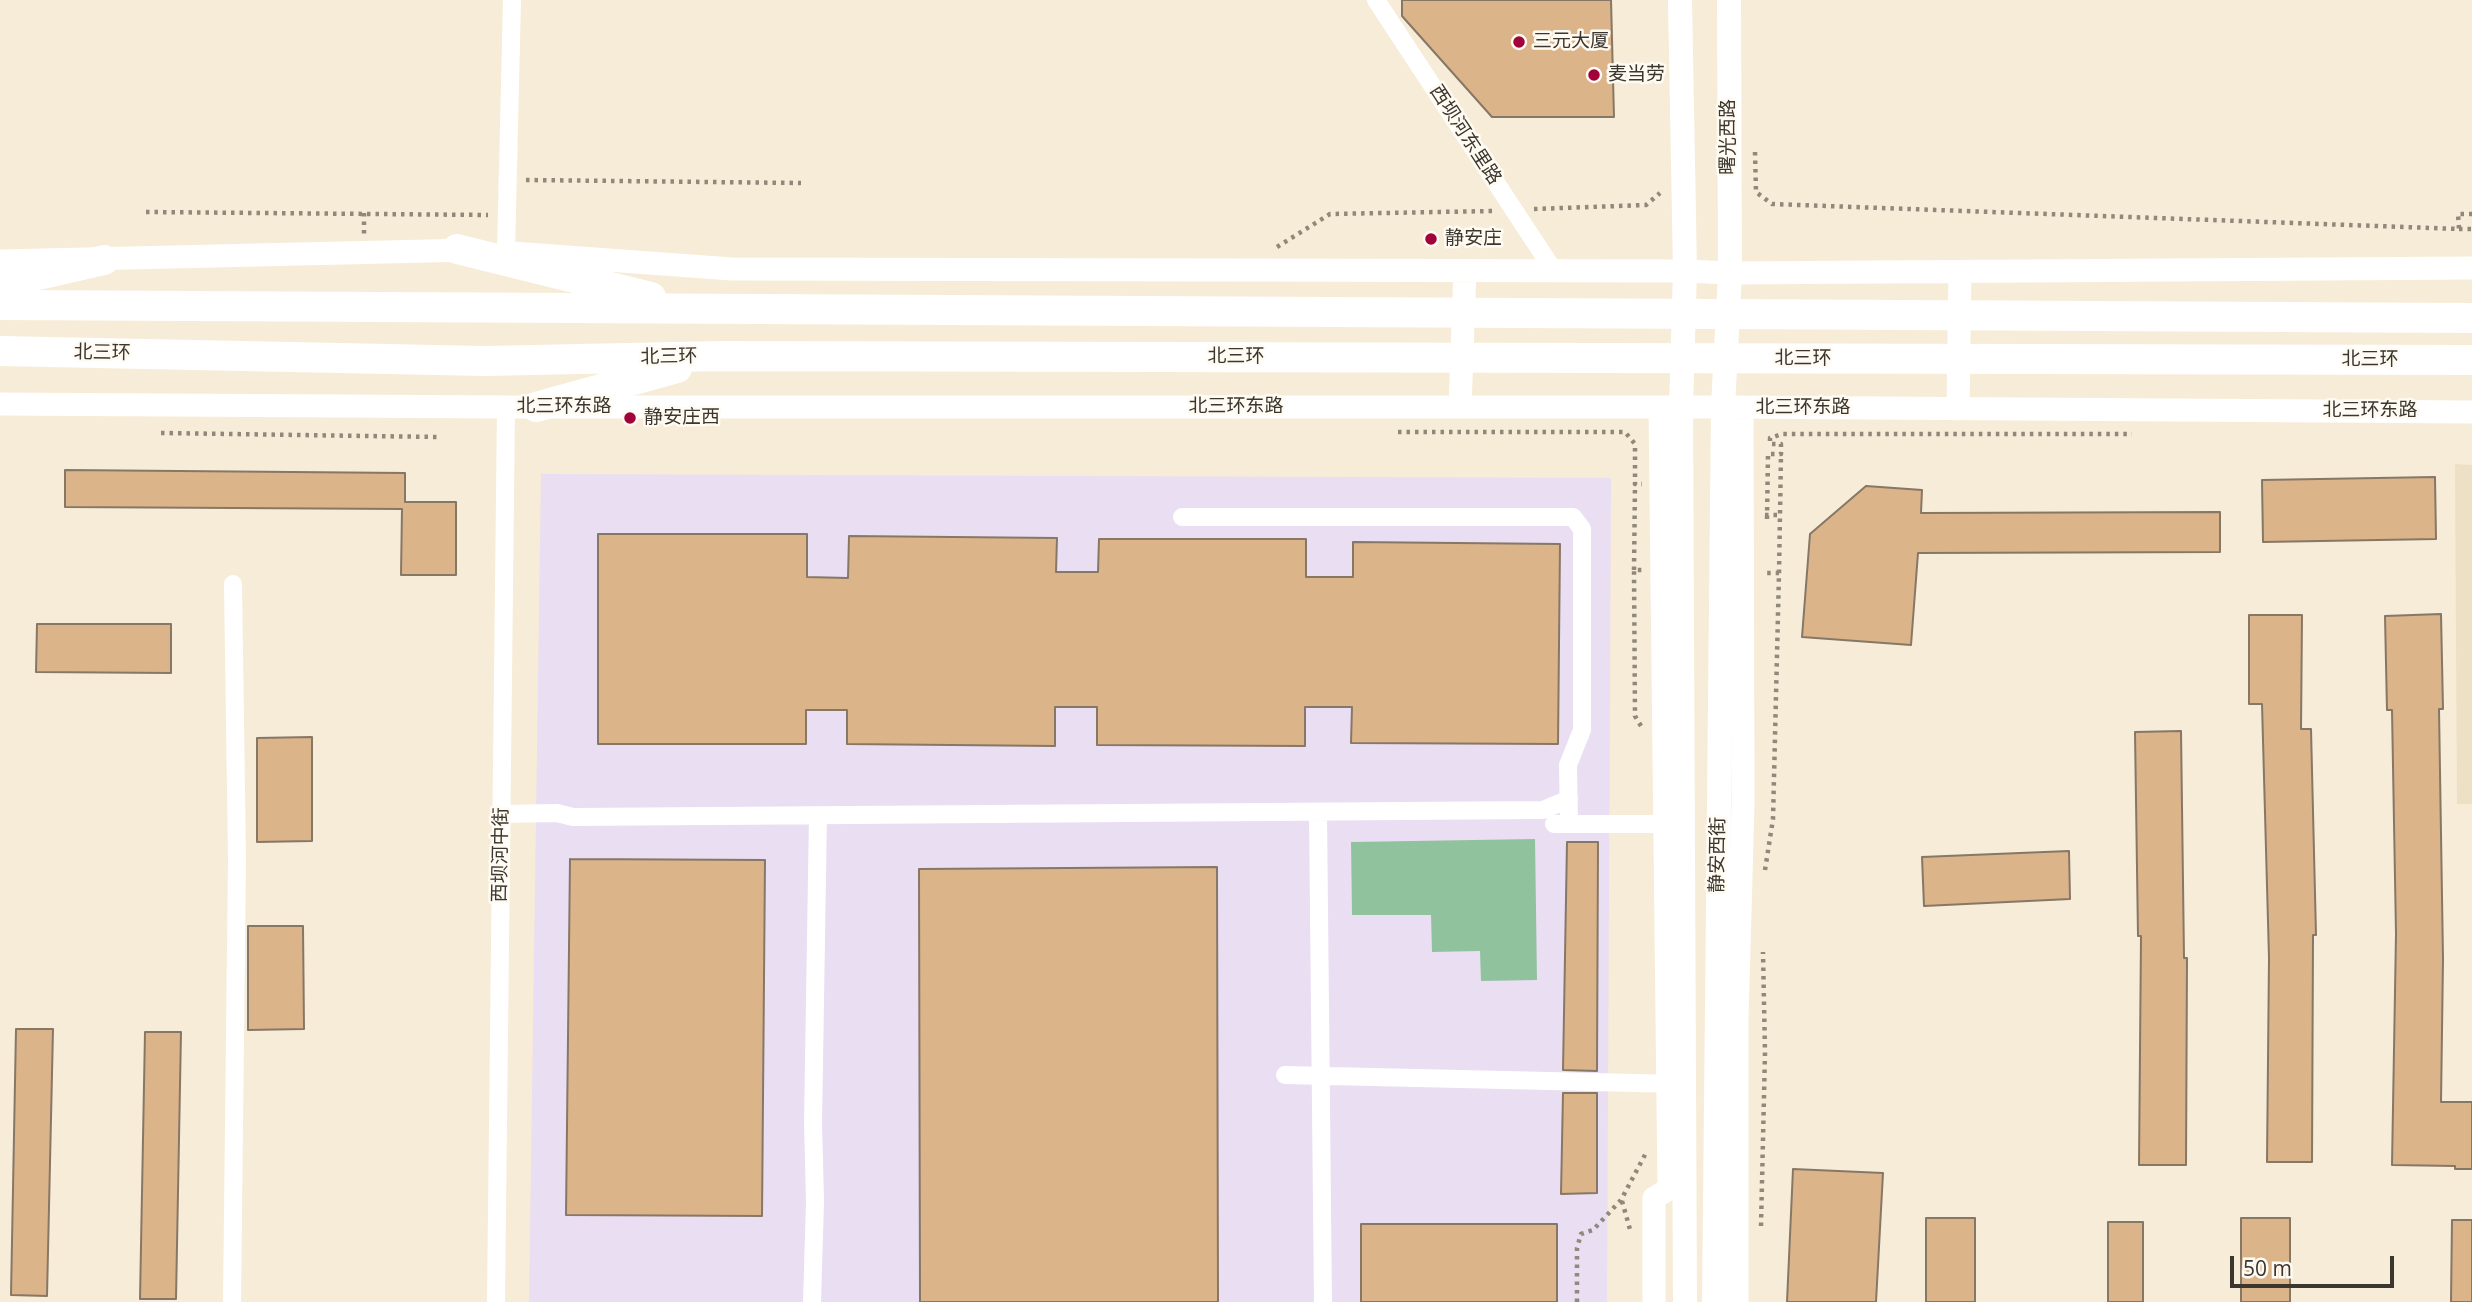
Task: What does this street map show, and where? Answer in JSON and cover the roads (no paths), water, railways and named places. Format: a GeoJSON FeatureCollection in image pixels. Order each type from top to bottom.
{"type":"FeatureCollection","features":[{"type":"Feature","properties":{"kind":"highway"},"geometry":{"type":"LineString","coordinates":[[457,249],[699,310]]}},
{"type":"Feature","properties":{"kind":"highway"},"geometry":{"type":"LineString","coordinates":[[0,284],[104,260]]}},
{"type":"Feature","properties":{"kind":"highway"},"geometry":{"type":"LineString","coordinates":[[0,304],[2472,318]]}},
{"type":"Feature","properties":{"kind":"highway","name":"北三环"},"geometry":{"type":"LineString","coordinates":[[0,351],[485,361],[722,356],[2472,360]]}},
{"type":"Feature","properties":{"kind":"highway"},"geometry":{"type":"LineString","coordinates":[[536,407],[722,356]]}},
{"type":"Feature","properties":{"kind":"main road"},"geometry":{"type":"LineString","coordinates":[[1680,0],[1685,271]]}},
{"type":"Feature","properties":{"kind":"main road","name":"曙光西路"},"geometry":{"type":"LineString","coordinates":[[1729,0],[1732,407]]}},
{"type":"Feature","properties":{"kind":"main road","name":"静安西街"},"geometry":{"type":"LineString","coordinates":[[1685,271],[1671,407],[1676,1084],[1685,1302]]}},
{"type":"Feature","properties":{"kind":"main road","name":"静安西街"},"geometry":{"type":"LineString","coordinates":[[1714,1302],[1718,874],[1732,407]]}},
{"type":"Feature","properties":{"kind":"street"},"geometry":{"type":"LineString","coordinates":[[506,252],[512,0]]}},
{"type":"Feature","properties":{"kind":"street","name":"西坝河东里路"},"geometry":{"type":"LineString","coordinates":[[1376,0],[1555,271]]}},
{"type":"Feature","properties":{"kind":"street"},"geometry":{"type":"LineString","coordinates":[[0,261],[457,249],[732,269],[1730,273],[2472,268]]}},
{"type":"Feature","properties":{"kind":"street"},"geometry":{"type":"LineString","coordinates":[[1460,407],[1465,271]]}},
{"type":"Feature","properties":{"kind":"street"},"geometry":{"type":"LineString","coordinates":[[1958,409],[1960,272]]}},
{"type":"Feature","properties":{"kind":"street","name":"北三环东路"},"geometry":{"type":"LineString","coordinates":[[0,404],[506,407],[1732,407],[2472,412]]}},
{"type":"Feature","properties":{"kind":"street","name":"西坝河中街"},"geometry":{"type":"LineString","coordinates":[[496,1302],[506,407]]}},
{"type":"Feature","properties":{"kind":"street"},"geometry":{"type":"LineString","coordinates":[[1732,407],[1743,804],[1737,1020],[1737,1302]]}},
{"type":"Feature","properties":{"kind":"street"},"geometry":{"type":"LineString","coordinates":[[1182,517],[1573,517],[1582,529],[1582,730],[1568,765],[1569,799],[1562,824],[1674,824]]}},
{"type":"Feature","properties":{"kind":"street"},"geometry":{"type":"LineString","coordinates":[[232,1302],[237,859],[233,584]]}},
{"type":"Feature","properties":{"kind":"street"},"geometry":{"type":"LineString","coordinates":[[502,814],[557,813],[573,817],[1543,810],[1569,799]]}},
{"type":"Feature","properties":{"kind":"street"},"geometry":{"type":"LineString","coordinates":[[1718,874],[1743,804]]}},
{"type":"Feature","properties":{"kind":"street"},"geometry":{"type":"LineString","coordinates":[[1318,812],[1323,1302]]}},
{"type":"Feature","properties":{"kind":"street"},"geometry":{"type":"LineString","coordinates":[[812,1302],[816,1201],[813,1123],[818,815]]}},
{"type":"Feature","properties":{"kind":"street"},"geometry":{"type":"LineString","coordinates":[[1285,1075],[1676,1084],[1669,1189],[1654,1198],[1654,1302]]}},
{"type":"Feature","properties":{"kind":"place","name":"三元大厦"},"geometry":{"type":"Point","coordinates":[1519,42]}},
{"type":"Feature","properties":{"kind":"place","name":"麦当劳"},"geometry":{"type":"Point","coordinates":[1594,75]}},
{"type":"Feature","properties":{"kind":"place","name":"静安庄"},"geometry":{"type":"Point","coordinates":[1431,239]}},
{"type":"Feature","properties":{"kind":"place","name":"静安庄西"},"geometry":{"type":"Point","coordinates":[630,418]}}]}
